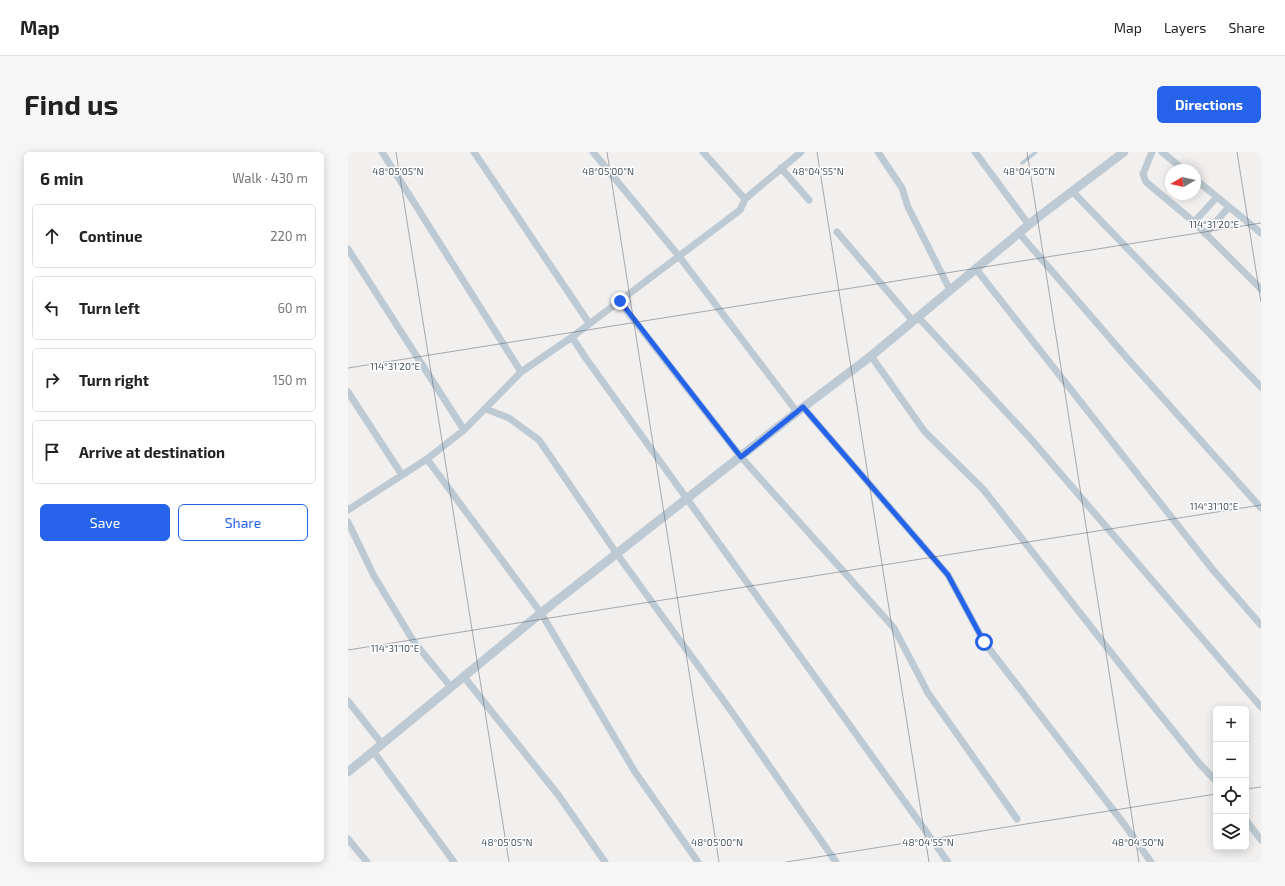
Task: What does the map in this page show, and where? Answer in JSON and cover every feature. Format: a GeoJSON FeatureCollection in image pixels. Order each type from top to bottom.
{"type":"FeatureCollection","features":[{"type":"Feature","properties":{"kind":"street"},"geometry":{"type":"LineString","coordinates":[[382,152],[521,372]]}},
{"type":"Feature","properties":{"kind":"street"},"geometry":{"type":"LineString","coordinates":[[474,152],[589,322]]}},
{"type":"Feature","properties":{"kind":"street"},"geometry":{"type":"LineString","coordinates":[[592,152],[678,255],[800,410],[948,575],[984,642],[1124,824],[1151,862]]}},
{"type":"Feature","properties":{"kind":"street"},"geometry":{"type":"LineString","coordinates":[[704,152],[745,199]]}},
{"type":"Feature","properties":{"kind":"street"},"geometry":{"type":"LineString","coordinates":[[348,510],[427,460],[464,430],[521,372],[572,337],[589,322],[620,301],[678,255],[740,210],[745,199],[801,152]]}},
{"type":"Feature","properties":{"kind":"street"},"geometry":{"type":"LineString","coordinates":[[878,152],[902,188],[908,207],[950,290]]}},
{"type":"Feature","properties":{"kind":"street"},"geometry":{"type":"LineString","coordinates":[[975,152],[1029,225]]}},
{"type":"Feature","properties":{"kind":"street"},"geometry":{"type":"LineString","coordinates":[[348,772],[541,613],[871,356],[1019,233],[1124,152]]}},
{"type":"Feature","properties":{"kind":"street"},"geometry":{"type":"LineString","coordinates":[[1152,152],[1143,174],[1146,182],[1194,222],[1261,288]]}},
{"type":"Feature","properties":{"kind":"street"},"geometry":{"type":"LineString","coordinates":[[1162,152],[1177,164]]}},
{"type":"Feature","properties":{"kind":"street"},"geometry":{"type":"LineString","coordinates":[[781,168],[809,200]]}},
{"type":"Feature","properties":{"kind":"street"},"geometry":{"type":"LineString","coordinates":[[1201,184],[1261,233]]}},
{"type":"Feature","properties":{"kind":"street"},"geometry":{"type":"LineString","coordinates":[[1072,191],[1261,387]]}},
{"type":"Feature","properties":{"kind":"street"},"geometry":{"type":"LineString","coordinates":[[1194,222],[1217,197]]}},
{"type":"Feature","properties":{"kind":"street"},"geometry":{"type":"LineString","coordinates":[[1205,234],[1229,206]]}},
{"type":"Feature","properties":{"kind":"street"},"geometry":{"type":"LineString","coordinates":[[837,232],[916,319],[1030,438],[1261,707]]}},
{"type":"Feature","properties":{"kind":"street"},"geometry":{"type":"LineString","coordinates":[[1019,233],[1127,358],[1261,508]]}},
{"type":"Feature","properties":{"kind":"street"},"geometry":{"type":"LineString","coordinates":[[348,249],[464,430]]}},
{"type":"Feature","properties":{"kind":"street"},"geometry":{"type":"LineString","coordinates":[[976,269],[1213,570],[1261,625]]}},
{"type":"Feature","properties":{"kind":"street"},"geometry":{"type":"LineString","coordinates":[[620,301],[741,457],[894,628],[928,693],[1017,819]]}},
{"type":"Feature","properties":{"kind":"street"},"geometry":{"type":"LineString","coordinates":[[572,337],[585,358],[686,500],[948,862]]}},
{"type":"Feature","properties":{"kind":"street"},"geometry":{"type":"LineString","coordinates":[[871,356],[926,432],[983,488],[1138,687],[1199,763],[1213,778]]}},
{"type":"Feature","properties":{"kind":"street"},"geometry":{"type":"LineString","coordinates":[[348,392],[402,475]]}},
{"type":"Feature","properties":{"kind":"street"},"geometry":{"type":"LineString","coordinates":[[486,409],[509,418],[539,440],[616,554],[729,708],[836,862]]}},
{"type":"Feature","properties":{"kind":"street"},"geometry":{"type":"LineString","coordinates":[[427,460],[541,613],[635,772],[698,862]]}},
{"type":"Feature","properties":{"kind":"street"},"geometry":{"type":"LineString","coordinates":[[348,522],[374,576],[414,642],[452,687]]}},
{"type":"Feature","properties":{"kind":"street"},"geometry":{"type":"LineString","coordinates":[[464,677],[559,796],[605,862]]}},
{"type":"Feature","properties":{"kind":"street"},"geometry":{"type":"LineString","coordinates":[[348,701],[382,744]]}},
{"type":"Feature","properties":{"kind":"street"},"geometry":{"type":"LineString","coordinates":[[373,751],[454,862]]}},
{"type":"Feature","properties":{"kind":"street"},"geometry":{"type":"LineString","coordinates":[[1249,824],[1261,840]]}},
{"type":"Feature","properties":{"kind":"street"},"geometry":{"type":"LineString","coordinates":[[348,839],[367,862]]}},
{"type":"Feature","properties":{"kind":"lane"},"geometry":{"type":"LineString","coordinates":[[1022,163],[1036,152]]}},
{"type":"Feature","properties":{"kind":"route"},"geometry":{"type":"LineString","coordinates":[[620,301],[741,457],[803,407],[948,575],[984,642]]}}]}
